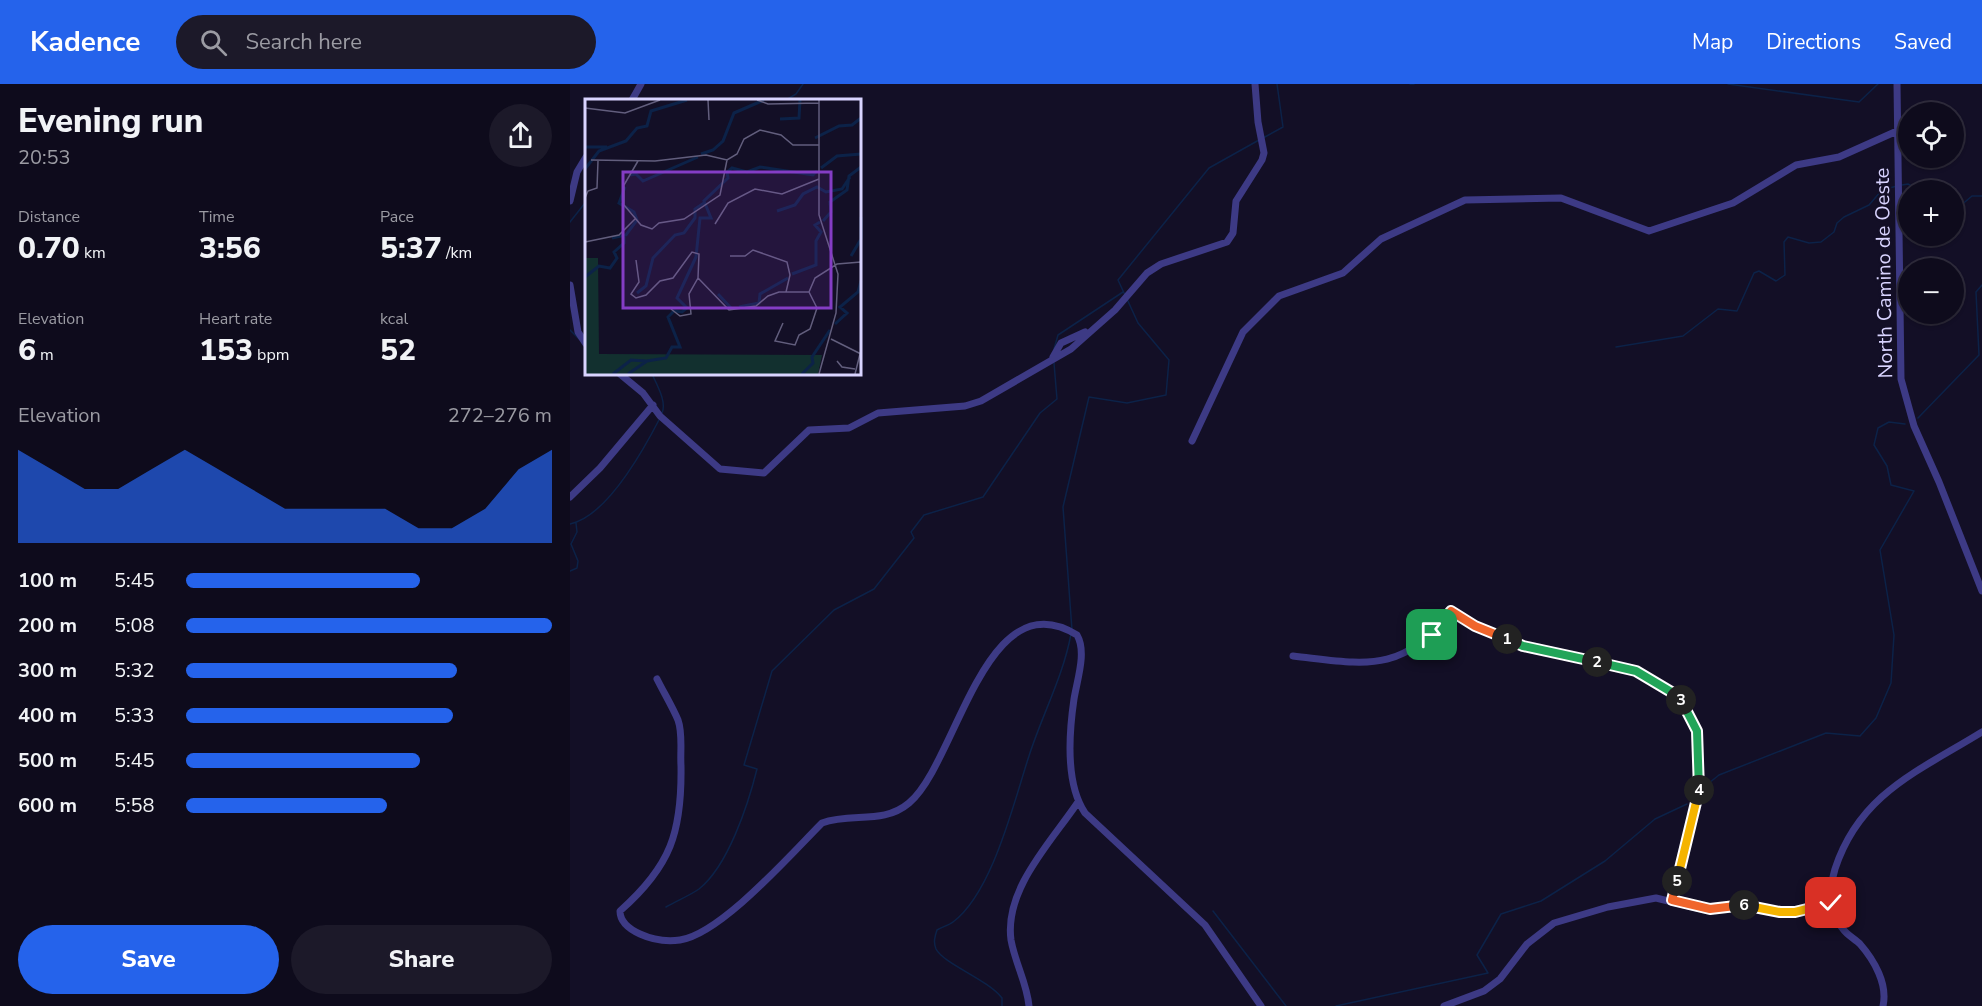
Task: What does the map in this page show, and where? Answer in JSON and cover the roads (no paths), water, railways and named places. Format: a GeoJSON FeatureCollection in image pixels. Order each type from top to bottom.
{"type":"FeatureCollection","features":[{"type":"Feature","properties":{"kind":"street"},"geometry":{"type":"LineString","coordinates":[[634,99],[641,84]]}},
{"type":"Feature","properties":{"kind":"street"},"geometry":{"type":"LineString","coordinates":[[621,375],[643,393],[676,431],[720,469],[764,473],[809,430],[849,428],[878,412],[965,406],[981,401],[1053,357],[1071,349],[1087,332],[1109,316],[1147,273],[1180,255],[1221,245],[1231,238],[1236,201],[1264,153],[1258,122],[1255,84]]}},
{"type":"Feature","properties":{"kind":"street","name":"North Camino de Oeste"},"geometry":{"type":"LineString","coordinates":[[1897,84],[1898,131]]}},
{"type":"Feature","properties":{"kind":"street"},"geometry":{"type":"LineString","coordinates":[[1192,441],[1243,332],[1279,296],[1343,273],[1381,239],[1464,200],[1561,198],[1649,231],[1733,203],[1796,165],[1839,157],[1898,131]]}},
{"type":"Feature","properties":{"kind":"street"},"geometry":{"type":"LineString","coordinates":[[570,183],[585,159]]}},
{"type":"Feature","properties":{"kind":"street","name":"North Camino de Oeste"},"geometry":{"type":"LineString","coordinates":[[1898,168],[1900,379],[1914,426],[1982,591]]}},
{"type":"Feature","properties":{"kind":"street"},"geometry":{"type":"LineString","coordinates":[[570,201],[577,172]]}},
{"type":"Feature","properties":{"kind":"street"},"geometry":{"type":"LineString","coordinates":[[570,285],[578,332],[585,342]]}},
{"type":"Feature","properties":{"kind":"street"},"geometry":{"type":"LineString","coordinates":[[570,497],[600,468],[653,405]]}},
{"type":"Feature","properties":{"kind":"street"},"geometry":{"type":"LineString","coordinates":[[1293,656],[1367,664],[1393,658],[1413,649],[1432,635],[1451,611],[1475,626],[1523,646],[1636,671],[1678,696],[1697,731],[1700,785],[1672,900]]}},
{"type":"Feature","properties":{"kind":"street"},"geometry":{"type":"LineString","coordinates":[[657,679],[680,729],[681,780],[677,830],[666,857],[648,884],[620,911],[620,915],[624,923],[633,931],[654,940],[682,939],[723,919],[822,823],[834,819],[873,819],[892,813],[910,802],[936,763],[988,664],[1012,635],[1026,627],[1036,625],[1059,627],[1077,635],[1081,641],[1082,650],[1072,726],[1073,772],[1078,802],[1086,813],[1205,925],[1261,1006]]}},
{"type":"Feature","properties":{"kind":"street"},"geometry":{"type":"LineString","coordinates":[[1883,1006],[1883,980],[1860,944],[1843,930],[1833,914],[1831,882],[1838,861],[1852,828],[1870,805],[1895,786],[1982,732]]}},
{"type":"Feature","properties":{"kind":"street"},"geometry":{"type":"LineString","coordinates":[[1029,1006],[1026,987],[1011,940],[1012,913],[1026,879],[1078,802]]}},
{"type":"Feature","properties":{"kind":"street"},"geometry":{"type":"LineString","coordinates":[[1444,1006],[1484,991],[1500,979],[1527,945],[1554,923],[1644,899],[1672,900],[1697,908],[1755,905],[1780,912],[1812,909],[1831,903]]}},
{"type":"Feature","properties":{"kind":"waterway"},"geometry":{"type":"LineString","coordinates":[[788,99],[796,94],[803,84]]}},
{"type":"Feature","properties":{"kind":"waterway"},"geometry":{"type":"LineString","coordinates":[[1263,138],[1283,127],[1277,84]]}},
{"type":"Feature","properties":{"kind":"waterway"},"geometry":{"type":"LineString","coordinates":[[1728,84],[1859,102],[1878,84]]}},
{"type":"Feature","properties":{"kind":"waterway"},"geometry":{"type":"LineString","coordinates":[[1125,295],[1118,280],[1209,168],[1259,140]]}},
{"type":"Feature","properties":{"kind":"waterway"},"geometry":{"type":"LineString","coordinates":[[570,222],[585,203],[585,166]]}},
{"type":"Feature","properties":{"kind":"waterway"},"geometry":{"type":"LineString","coordinates":[[1616,347],[1683,336],[1718,309],[1737,311],[1754,273],[1759,271],[1776,281],[1785,275],[1784,242],[1788,237],[1809,243],[1821,242],[1834,232],[1837,223],[1844,217],[1869,205],[1882,190],[1897,186]]}},
{"type":"Feature","properties":{"kind":"waterway"},"geometry":{"type":"LineString","coordinates":[[1964,203],[1972,196],[1982,196]]}},
{"type":"Feature","properties":{"kind":"waterway"},"geometry":{"type":"LineString","coordinates":[[1918,418],[1979,355],[1976,292],[1982,285]]}},
{"type":"Feature","properties":{"kind":"waterway"},"geometry":{"type":"LineString","coordinates":[[1054,349],[1058,335],[1123,292]]}},
{"type":"Feature","properties":{"kind":"waterway"},"geometry":{"type":"LineString","coordinates":[[1072,630],[1063,507],[1089,397],[1127,403],[1166,395],[1169,360],[1138,323],[1127,299]]}},
{"type":"Feature","properties":{"kind":"waterway"},"geometry":{"type":"LineString","coordinates":[[570,330],[579,339]]}},
{"type":"Feature","properties":{"kind":"waterway"},"geometry":{"type":"LineString","coordinates":[[666,907],[695,892],[709,879],[719,866],[736,834],[757,769],[744,765],[772,671],[834,610],[874,589],[914,538],[911,532],[924,515],[983,497],[1040,413],[1057,399],[1054,363]]}},
{"type":"Feature","properties":{"kind":"waterway"},"geometry":{"type":"LineString","coordinates":[[652,375],[662,399],[662,413]]}},
{"type":"Feature","properties":{"kind":"waterway"},"geometry":{"type":"LineString","coordinates":[[570,524],[584,518],[611,495],[634,463],[660,418]]}},
{"type":"Feature","properties":{"kind":"waterway"},"geometry":{"type":"LineString","coordinates":[[1709,783],[1719,775],[1826,733],[1860,736],[1876,718],[1891,683],[1894,635],[1880,550],[1914,491],[1891,485],[1887,466],[1874,445],[1878,428],[1889,422],[1905,424]]}},
{"type":"Feature","properties":{"kind":"waterway"},"geometry":{"type":"LineString","coordinates":[[570,571],[577,568],[578,561],[571,544],[577,532],[576,523]]}},
{"type":"Feature","properties":{"kind":"waterway"},"geometry":{"type":"LineString","coordinates":[[1002,1006],[1002,998],[995,991],[941,955],[934,941],[937,930],[953,922],[967,908],[980,890],[991,868],[1034,741],[1058,681],[1071,634]]}},
{"type":"Feature","properties":{"kind":"waterway"},"geometry":{"type":"LineString","coordinates":[[1336,1006],[1488,973],[1477,955],[1501,914],[1541,901],[1605,861],[1655,819],[1687,804]]}},
{"type":"Feature","properties":{"kind":"waterway"},"geometry":{"type":"LineString","coordinates":[[1213,911],[1286,1006]]}}]}
